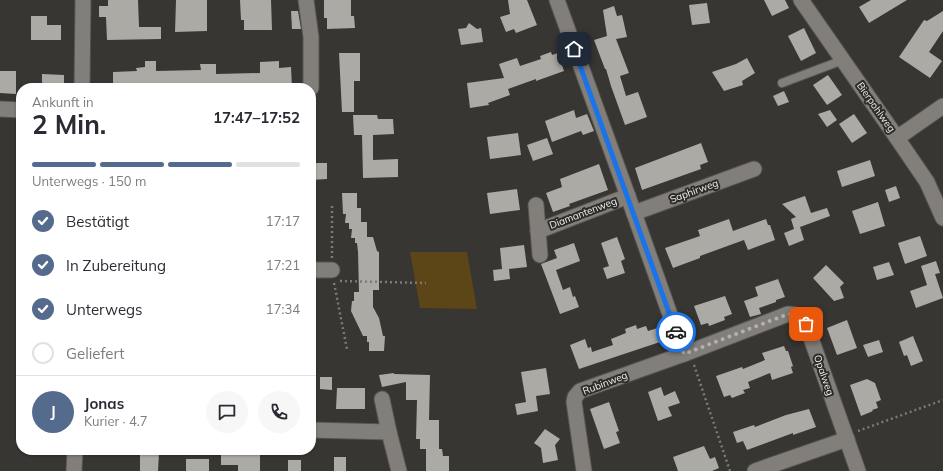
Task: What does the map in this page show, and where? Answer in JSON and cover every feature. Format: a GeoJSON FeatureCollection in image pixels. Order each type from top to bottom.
{"type":"FeatureCollection","features":[{"type":"Feature","properties":{"kind":"street"},"geometry":{"type":"LineString","coordinates":[[82,83],[83,0]]}},
{"type":"Feature","properties":{"kind":"street"},"geometry":{"type":"LineString","coordinates":[[306,0],[311,37],[311,83]]}},
{"type":"Feature","properties":{"kind":"street"},"geometry":{"type":"LineString","coordinates":[[557,0],[684,354]]}},
{"type":"Feature","properties":{"kind":"street","name":"Bierpohlweg"},"geometry":{"type":"LineString","coordinates":[[800,0],[927,182],[943,218]]}},
{"type":"Feature","properties":{"kind":"street"},"geometry":{"type":"LineString","coordinates":[[897,138],[943,106]]}},
{"type":"Feature","properties":{"kind":"street"},"geometry":{"type":"LineString","coordinates":[[0,109],[16,110]]}},
{"type":"Feature","properties":{"kind":"street","name":"Saphirweg"},"geometry":{"type":"LineString","coordinates":[[634,213],[754,169]]}},
{"type":"Feature","properties":{"kind":"street","name":"Diamantenweg"},"geometry":{"type":"LineString","coordinates":[[538,231],[628,196]]}},
{"type":"Feature","properties":{"kind":"street","name":"Diamantenweg"},"geometry":{"type":"LineString","coordinates":[[536,205],[540,255]]}},
{"type":"Feature","properties":{"kind":"street"},"geometry":{"type":"LineString","coordinates":[[316,271],[333,275]]}},
{"type":"Feature","properties":{"kind":"street","name":"Opalweg"},"geometry":{"type":"LineString","coordinates":[[684,354],[788,314],[796,314],[802,318],[806,324],[858,471]]}},
{"type":"Feature","properties":{"kind":"street","name":"Rubinweg"},"geometry":{"type":"LineString","coordinates":[[584,471],[574,406],[575,397],[580,391],[684,354]]}},
{"type":"Feature","properties":{"kind":"street"},"geometry":{"type":"LineString","coordinates":[[382,399],[399,471]]}},
{"type":"Feature","properties":{"kind":"street"},"geometry":{"type":"LineString","coordinates":[[316,430],[389,432]]}},
{"type":"Feature","properties":{"kind":"street"},"geometry":{"type":"LineString","coordinates":[[755,471],[846,439]]}},
{"type":"Feature","properties":{"kind":"street"},"geometry":{"type":"LineString","coordinates":[[74,471],[75,455]]}},
{"type":"Feature","properties":{"kind":"lane"},"geometry":{"type":"LineString","coordinates":[[782,83],[843,60]]}},
{"type":"Feature","properties":{"kind":"path"},"geometry":{"type":"LineString","coordinates":[[333,275],[426,283]]}},
{"type":"Feature","properties":{"kind":"path"},"geometry":{"type":"LineString","coordinates":[[684,354],[693,363],[730,471]]}},
{"type":"Feature","properties":{"kind":"path"},"geometry":{"type":"LineString","coordinates":[[846,439],[858,431],[943,400]]}},
{"type":"Feature","properties":{"kind":"shaded area"},"geometry":{"type":"Polygon","coordinates":[[[410,252],[467,252],[477,309],[420,308],[410,252]]]}},
{"type":"Feature","properties":{"kind":"building"},"geometry":{"type":"Polygon","coordinates":[[[108,0],[138,0],[139,27],[161,27],[161,39],[107,40],[106,17],[99,17],[99,6],[108,6],[108,0]]]}},
{"type":"Feature","properties":{"kind":"building"},"geometry":{"type":"Polygon","coordinates":[[[176,0],[207,0],[207,31],[175,32],[176,0]]]}},
{"type":"Feature","properties":{"kind":"building"},"geometry":{"type":"Polygon","coordinates":[[[240,0],[271,0],[272,30],[244,30],[244,20],[241,20],[240,0]]]}},
{"type":"Feature","properties":{"kind":"building"},"geometry":{"type":"Polygon","coordinates":[[[324,0],[351,0],[351,16],[354,16],[355,28],[327,29],[327,18],[324,18],[324,0]]]}},
{"type":"Feature","properties":{"kind":"building"},"geometry":{"type":"Polygon","coordinates":[[[508,0],[527,0],[537,25],[516,33],[514,29],[506,32],[500,17],[510,14],[508,0]]]}},
{"type":"Feature","properties":{"kind":"building"},"geometry":{"type":"Polygon","coordinates":[[[764,0],[785,0],[789,8],[772,16],[764,0]]]}},
{"type":"Feature","properties":{"kind":"building"},"geometry":{"type":"Polygon","coordinates":[[[871,0],[907,0],[869,23],[859,7],[871,0]]]}},
{"type":"Feature","properties":{"kind":"building"},"geometry":{"type":"Polygon","coordinates":[[[707,3],[710,23],[692,25],[689,5],[707,3]]]}},
{"type":"Feature","properties":{"kind":"building"},"geometry":{"type":"Polygon","coordinates":[[[614,6],[617,16],[622,15],[627,37],[616,39],[629,73],[620,76],[626,96],[638,92],[647,117],[625,125],[606,69],[594,40],[607,36],[603,10],[614,6]]]}},
{"type":"Feature","properties":{"kind":"building"},"geometry":{"type":"Polygon","coordinates":[[[291,11],[298,11],[301,29],[292,29],[291,11]]]}},
{"type":"Feature","properties":{"kind":"building"},"geometry":{"type":"Polygon","coordinates":[[[943,11],[943,31],[929,52],[942,61],[930,78],[899,57],[924,20],[927,21],[943,11]]]}},
{"type":"Feature","properties":{"kind":"building"},"geometry":{"type":"Polygon","coordinates":[[[31,16],[47,16],[47,25],[61,25],[61,40],[31,40],[31,16]]]}},
{"type":"Feature","properties":{"kind":"building"},"geometry":{"type":"Polygon","coordinates":[[[469,23],[477,29],[481,28],[483,42],[461,45],[458,29],[466,28],[469,23]]]}},
{"type":"Feature","properties":{"kind":"building"},"geometry":{"type":"Polygon","coordinates":[[[804,28],[816,53],[801,61],[788,36],[804,28]]]}},
{"type":"Feature","properties":{"kind":"building"},"geometry":{"type":"Polygon","coordinates":[[[551,52],[552,55],[558,53],[564,71],[508,89],[510,95],[488,103],[489,105],[470,108],[467,83],[504,78],[499,64],[517,58],[520,66],[541,59],[540,56],[551,52]]]}},
{"type":"Feature","properties":{"kind":"building"},"geometry":{"type":"Polygon","coordinates":[[[339,53],[360,53],[360,81],[354,81],[354,112],[342,112],[339,53]]]}},
{"type":"Feature","properties":{"kind":"building"},"geometry":{"type":"Polygon","coordinates":[[[747,58],[755,73],[742,81],[743,85],[724,91],[712,72],[736,64],[747,58]]]}},
{"type":"Feature","properties":{"kind":"building"},"geometry":{"type":"Polygon","coordinates":[[[145,61],[156,61],[156,71],[201,70],[200,64],[216,64],[216,74],[260,73],[260,62],[279,61],[279,68],[291,67],[292,83],[113,83],[113,72],[137,71],[136,68],[145,67],[145,61]]]}},
{"type":"Feature","properties":{"kind":"building"},"geometry":{"type":"Polygon","coordinates":[[[0,71],[16,71],[16,94],[0,93],[0,71]]]}},
{"type":"Feature","properties":{"kind":"building"},"geometry":{"type":"Polygon","coordinates":[[[42,74],[64,75],[64,83],[42,83],[42,74]]]}},
{"type":"Feature","properties":{"kind":"building"},"geometry":{"type":"Polygon","coordinates":[[[828,75],[842,95],[827,105],[813,85],[828,75]]]}},
{"type":"Feature","properties":{"kind":"building"},"geometry":{"type":"Polygon","coordinates":[[[784,91],[789,102],[778,106],[773,96],[784,91]]]}},
{"type":"Feature","properties":{"kind":"building"},"geometry":{"type":"Polygon","coordinates":[[[574,110],[576,118],[587,114],[594,131],[583,135],[581,131],[552,142],[545,121],[574,110]]]}},
{"type":"Feature","properties":{"kind":"building"},"geometry":{"type":"Polygon","coordinates":[[[830,110],[837,120],[827,127],[818,114],[830,110]]]}},
{"type":"Feature","properties":{"kind":"building"},"geometry":{"type":"Polygon","coordinates":[[[854,114],[867,133],[852,143],[839,124],[854,114]]]}},
{"type":"Feature","properties":{"kind":"building"},"geometry":{"type":"Polygon","coordinates":[[[353,115],[377,115],[378,119],[393,119],[394,134],[373,135],[373,160],[398,159],[398,177],[363,178],[362,135],[354,135],[353,115]]]}},
{"type":"Feature","properties":{"kind":"building"},"geometry":{"type":"Polygon","coordinates":[[[518,133],[521,155],[490,159],[487,137],[518,133]]]}},
{"type":"Feature","properties":{"kind":"building"},"geometry":{"type":"Polygon","coordinates":[[[547,138],[553,154],[533,161],[527,145],[547,138]]]}},
{"type":"Feature","properties":{"kind":"building"},"geometry":{"type":"Polygon","coordinates":[[[701,143],[708,162],[700,165],[701,169],[642,190],[635,168],[701,143]]]}},
{"type":"Feature","properties":{"kind":"building"},"geometry":{"type":"Polygon","coordinates":[[[870,160],[875,176],[842,187],[837,171],[870,160]]]}},
{"type":"Feature","properties":{"kind":"building"},"geometry":{"type":"Polygon","coordinates":[[[316,163],[327,163],[327,179],[316,180],[316,163]]]}},
{"type":"Feature","properties":{"kind":"building"},"geometry":{"type":"Polygon","coordinates":[[[599,164],[608,190],[569,204],[570,206],[553,212],[546,193],[562,187],[560,179],[599,164]]]}},
{"type":"Feature","properties":{"kind":"building"},"geometry":{"type":"Polygon","coordinates":[[[896,186],[900,198],[889,202],[885,190],[896,186]]]}},
{"type":"Feature","properties":{"kind":"building"},"geometry":{"type":"Polygon","coordinates":[[[517,189],[520,210],[490,214],[487,193],[517,189]]]}},
{"type":"Feature","properties":{"kind":"building"},"geometry":{"type":"Polygon","coordinates":[[[342,193],[357,193],[357,208],[361,208],[361,222],[367,222],[367,237],[373,237],[377,251],[379,252],[379,290],[373,290],[373,307],[379,318],[383,336],[385,336],[384,351],[369,351],[367,336],[363,336],[351,311],[352,301],[354,301],[354,292],[359,292],[358,252],[355,238],[351,238],[352,229],[349,229],[349,223],[345,223],[346,214],[343,214],[342,193]]]}},
{"type":"Feature","properties":{"kind":"building"},"geometry":{"type":"Polygon","coordinates":[[[805,196],[811,213],[827,208],[830,216],[800,227],[804,240],[789,246],[784,233],[794,229],[791,219],[796,217],[782,204],[805,196]]]}},
{"type":"Feature","properties":{"kind":"building"},"geometry":{"type":"Polygon","coordinates":[[[878,202],[885,226],[860,234],[852,211],[878,202]]]}},
{"type":"Feature","properties":{"kind":"building"},"geometry":{"type":"Polygon","coordinates":[[[729,219],[733,231],[766,219],[768,225],[770,225],[775,240],[748,250],[744,240],[700,256],[700,258],[673,268],[665,248],[700,236],[698,230],[729,219]]]}},
{"type":"Feature","properties":{"kind":"building"},"geometry":{"type":"Polygon","coordinates":[[[920,236],[927,256],[905,264],[898,243],[920,236]]]}},
{"type":"Feature","properties":{"kind":"building"},"geometry":{"type":"Polygon","coordinates":[[[617,237],[625,259],[621,261],[625,273],[607,279],[603,268],[609,266],[601,243],[617,237]]]}},
{"type":"Feature","properties":{"kind":"building"},"geometry":{"type":"Polygon","coordinates":[[[574,243],[580,261],[556,270],[563,290],[570,287],[573,297],[575,296],[579,307],[560,314],[541,264],[557,258],[554,250],[574,243]]]}},
{"type":"Feature","properties":{"kind":"building"},"geometry":{"type":"Polygon","coordinates":[[[524,245],[527,267],[509,269],[510,279],[494,281],[493,270],[502,269],[500,248],[524,245]]]}},
{"type":"Feature","properties":{"kind":"building"},"geometry":{"type":"Polygon","coordinates":[[[936,261],[940,273],[935,274],[943,298],[916,308],[910,291],[927,285],[921,266],[936,261]]]}},
{"type":"Feature","properties":{"kind":"building"},"geometry":{"type":"Polygon","coordinates":[[[889,262],[894,275],[877,280],[873,267],[889,262]]]}},
{"type":"Feature","properties":{"kind":"building"},"geometry":{"type":"Polygon","coordinates":[[[826,265],[844,283],[840,287],[844,298],[834,301],[813,278],[826,265]]]}},
{"type":"Feature","properties":{"kind":"building"},"geometry":{"type":"Polygon","coordinates":[[[778,279],[785,297],[759,308],[761,314],[750,317],[744,301],[758,296],[755,287],[778,279]]]}},
{"type":"Feature","properties":{"kind":"building"},"geometry":{"type":"Polygon","coordinates":[[[725,296],[732,314],[724,317],[725,320],[709,326],[708,323],[701,325],[694,306],[725,296]]]}},
{"type":"Feature","properties":{"kind":"building"},"geometry":{"type":"Polygon","coordinates":[[[847,320],[857,348],[837,355],[827,328],[847,320]]]}},
{"type":"Feature","properties":{"kind":"building"},"geometry":{"type":"Polygon","coordinates":[[[636,325],[637,329],[646,326],[648,331],[661,327],[666,340],[579,369],[570,345],[585,339],[588,348],[591,347],[592,352],[613,345],[611,339],[626,333],[625,329],[636,325]]]}},
{"type":"Feature","properties":{"kind":"building"},"geometry":{"type":"Polygon","coordinates":[[[913,336],[923,361],[911,366],[907,355],[904,356],[899,342],[913,336]]]}},
{"type":"Feature","properties":{"kind":"building"},"geometry":{"type":"Polygon","coordinates":[[[879,340],[883,352],[868,357],[863,345],[879,340]]]}},
{"type":"Feature","properties":{"kind":"building"},"geometry":{"type":"Polygon","coordinates":[[[784,346],[786,351],[788,351],[793,366],[791,367],[793,373],[772,380],[770,373],[748,382],[750,388],[743,390],[745,393],[732,398],[730,395],[724,397],[716,376],[742,367],[743,369],[765,360],[762,353],[784,346]]]}},
{"type":"Feature","properties":{"kind":"building"},"geometry":{"type":"Polygon","coordinates":[[[546,368],[550,394],[536,396],[538,411],[517,415],[515,404],[526,402],[521,372],[546,368]]]}},
{"type":"Feature","properties":{"kind":"building"},"geometry":{"type":"Polygon","coordinates":[[[394,373],[430,375],[429,420],[439,420],[439,449],[442,449],[443,456],[449,456],[449,471],[426,471],[426,449],[420,449],[420,439],[416,439],[417,400],[406,400],[406,382],[382,387],[379,375],[394,373]]]}},
{"type":"Feature","properties":{"kind":"building"},"geometry":{"type":"Polygon","coordinates":[[[320,377],[332,377],[332,390],[320,389],[320,377]]]}},
{"type":"Feature","properties":{"kind":"building"},"geometry":{"type":"Polygon","coordinates":[[[867,379],[875,383],[881,400],[876,402],[878,408],[861,416],[850,385],[867,379]]]}},
{"type":"Feature","properties":{"kind":"building"},"geometry":{"type":"Polygon","coordinates":[[[661,387],[664,396],[675,391],[680,403],[668,407],[672,416],[658,421],[648,392],[661,387]]]}},
{"type":"Feature","properties":{"kind":"building"},"geometry":{"type":"Polygon","coordinates":[[[337,388],[365,388],[365,409],[336,409],[337,388]]]}},
{"type":"Feature","properties":{"kind":"building"},"geometry":{"type":"Polygon","coordinates":[[[609,402],[619,431],[616,432],[620,443],[604,449],[590,409],[609,402]]]}},
{"type":"Feature","properties":{"kind":"building"},"geometry":{"type":"Polygon","coordinates":[[[809,409],[816,427],[793,435],[793,433],[747,450],[743,441],[737,443],[733,432],[754,425],[755,427],[786,415],[809,409]]]}},
{"type":"Feature","properties":{"kind":"building"},"geometry":{"type":"Polygon","coordinates":[[[545,429],[560,439],[555,445],[558,460],[543,463],[541,448],[534,443],[545,429]]]}},
{"type":"Feature","properties":{"kind":"building"},"geometry":{"type":"Polygon","coordinates":[[[704,446],[710,459],[715,457],[719,468],[712,471],[678,471],[673,457],[704,446]]]}},
{"type":"Feature","properties":{"kind":"building"},"geometry":{"type":"Polygon","coordinates":[[[140,455],[159,455],[158,471],[140,471],[140,455]]]}},
{"type":"Feature","properties":{"kind":"building"},"geometry":{"type":"Polygon","coordinates":[[[221,455],[260,455],[260,471],[238,471],[238,465],[221,465],[221,455]]]}},
{"type":"Feature","properties":{"kind":"building"},"geometry":{"type":"Polygon","coordinates":[[[334,457],[346,457],[346,471],[334,471],[334,457]]]}},
{"type":"Feature","properties":{"kind":"building"},"geometry":{"type":"Polygon","coordinates":[[[186,459],[209,459],[209,471],[186,471],[186,459]]]}},
{"type":"Feature","properties":{"kind":"building"},"geometry":{"type":"Polygon","coordinates":[[[288,460],[301,460],[301,471],[288,471],[288,460]]]}},
{"type":"Feature","properties":{"kind":"way so far"},"geometry":{"type":"LineString","coordinates":[[676,332],[684,354],[788,314],[796,314],[802,318],[806,324]]}},
{"type":"Feature","properties":{"kind":"route"},"geometry":{"type":"LineString","coordinates":[[574,49],[676,332]]}}]}
